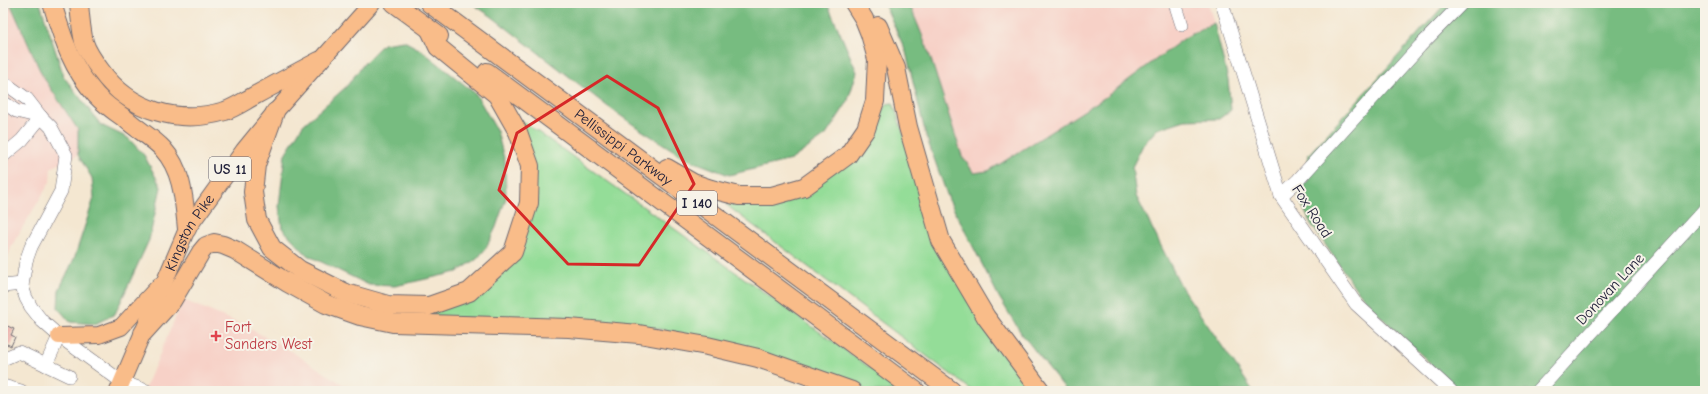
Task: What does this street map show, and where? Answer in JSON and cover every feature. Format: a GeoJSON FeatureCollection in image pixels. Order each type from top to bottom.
{"type":"FeatureCollection","features":[{"type":"Feature","properties":{"kind":"highway"},"geometry":{"type":"LineString","coordinates":[[52,3],[69,55],[80,74],[97,97],[162,148],[172,161],[178,173],[184,196],[187,229]]}},
{"type":"Feature","properties":{"kind":"highway"},"geometry":{"type":"LineString","coordinates":[[79,3],[85,43],[95,64],[108,81],[136,104],[156,112],[190,116],[208,116],[227,110],[319,61]]}},
{"type":"Feature","properties":{"kind":"highway","name":"Pellissippi Parkway"},"geometry":{"type":"LineString","coordinates":[[394,3],[916,391]]}},
{"type":"Feature","properties":{"kind":"highway"},"geometry":{"type":"LineString","coordinates":[[438,6],[666,167],[699,185],[739,196],[772,196],[804,187],[848,155],[866,129],[875,101],[877,59],[864,19],[854,3]]}},
{"type":"Feature","properties":{"kind":"highway"},"geometry":{"type":"LineString","coordinates":[[862,3],[874,18],[896,68],[908,127],[942,241],[986,317],[1041,391]]}},
{"type":"Feature","properties":{"kind":"highway","name":"Pellissippi Parkway"},"geometry":{"type":"LineString","coordinates":[[438,6],[952,391]]}},
{"type":"Feature","properties":{"kind":"highway"},"geometry":{"type":"LineString","coordinates":[[275,112],[256,165],[253,192],[257,220],[272,248],[300,270],[346,293],[388,305],[428,306],[469,292],[513,252],[529,203],[530,166],[518,132],[497,95],[438,47],[430,30]]}},
{"type":"Feature","properties":{"kind":"highway"},"geometry":{"type":"LineString","coordinates":[[143,333],[172,301],[201,252],[206,246],[214,243],[235,250],[288,283],[326,304],[360,316],[393,323],[569,328],[639,334],[707,346],[758,358],[852,391]]}},
{"type":"Feature","properties":{"kind":"main road","name":"Kingston Pike"},"geometry":{"type":"LineString","coordinates":[[123,388],[143,333],[187,229],[244,150],[275,112],[372,3]]}},
{"type":"Feature","properties":{"kind":"main road"},"geometry":{"type":"LineString","coordinates":[[59,336],[99,335],[121,326],[166,278]]}},
{"type":"Feature","properties":{"kind":"street"},"geometry":{"type":"LineString","coordinates":[[1175,3],[1182,26]]}},
{"type":"Feature","properties":{"kind":"street","name":"Fox Road"},"geometry":{"type":"LineString","coordinates":[[1222,3],[1281,196],[1356,304],[1451,391]]}},
{"type":"Feature","properties":{"kind":"street"},"geometry":{"type":"LineString","coordinates":[[1281,196],[1298,180],[1420,46],[1462,3]]}},
{"type":"Feature","properties":{"kind":"street"},"geometry":{"type":"LineString","coordinates":[[61,33],[82,29]]}},
{"type":"Feature","properties":{"kind":"street"},"geometry":{"type":"LineString","coordinates":[[3,82],[27,99],[51,127],[66,155],[62,191],[31,247],[26,261],[22,284],[26,298],[42,321],[123,388],[147,391]]}},
{"type":"Feature","properties":{"kind":"street"},"geometry":{"type":"LineString","coordinates":[[3,102],[16,110],[41,117]]}},
{"type":"Feature","properties":{"kind":"street"},"geometry":{"type":"LineString","coordinates":[[3,156],[22,140],[41,117]]}},
{"type":"Feature","properties":{"kind":"street","name":"Donovan Lane"},"geometry":{"type":"LineString","coordinates":[[1538,391],[1705,209]]}},
{"type":"Feature","properties":{"kind":"street"},"geometry":{"type":"LineString","coordinates":[[3,286],[22,284]]}},
{"type":"Feature","properties":{"kind":"street"},"geometry":{"type":"LineString","coordinates":[[46,365],[59,336]]}},
{"type":"Feature","properties":{"kind":"street"},"geometry":{"type":"LineString","coordinates":[[3,359],[19,352],[69,376]]}},
{"type":"Feature","properties":{"kind":"street"},"geometry":{"type":"LineString","coordinates":[[3,386],[22,391]]}},
{"type":"Feature","properties":{"kind":"highlighted area"},"geometry":{"type":"Polygon","coordinates":[[[607,76],[658,108],[694,184],[639,265],[568,264],[499,190],[517,133],[607,76]]]}},
{"type":"Feature","properties":{"kind":"shaded area"},"geometry":{"type":"Polygon","coordinates":[[[3,3],[10,3],[42,75],[78,130],[78,155],[51,168],[50,182],[12,245],[8,257],[3,260],[3,3]]]}},
{"type":"Feature","properties":{"kind":"shaded area"},"geometry":{"type":"Polygon","coordinates":[[[909,3],[1208,3],[1214,23],[1186,37],[1107,96],[1000,164],[988,171],[974,173],[962,156],[927,47],[909,3]]]}},
{"type":"Feature","properties":{"kind":"shaded area","name":"Fort Sanders West"},"geometry":{"type":"Polygon","coordinates":[[[183,300],[241,324],[286,348],[353,391],[144,391],[183,300]]]}},
{"type":"Feature","properties":{"kind":"green space"},"geometry":{"type":"Polygon","coordinates":[[[10,3],[40,3],[64,77],[101,125],[128,138],[144,155],[161,187],[149,240],[115,314],[95,324],[70,322],[58,308],[59,290],[74,259],[94,198],[92,178],[78,155],[78,130],[42,75],[10,3]]]}},
{"type":"Feature","properties":{"kind":"green space"},"geometry":{"type":"Polygon","coordinates":[[[471,3],[827,3],[857,72],[847,103],[826,135],[791,160],[729,175],[687,159],[638,128],[607,106],[491,16],[471,3]]]}},
{"type":"Feature","properties":{"kind":"green space"},"geometry":{"type":"Polygon","coordinates":[[[884,3],[909,3],[927,47],[962,156],[974,173],[988,171],[1000,164],[1107,96],[1186,37],[1214,23],[1228,79],[1231,110],[1219,119],[1185,120],[1157,129],[1143,145],[1132,167],[1136,196],[1182,288],[1253,391],[1067,391],[1021,333],[999,297],[949,200],[926,136],[906,52],[884,3]]]}},
{"type":"Feature","properties":{"kind":"green space"},"geometry":{"type":"Polygon","coordinates":[[[1446,3],[1705,3],[1705,391],[1460,391],[1382,318],[1356,289],[1311,224],[1299,199],[1309,154],[1446,3]]]}},
{"type":"Feature","properties":{"kind":"green space"},"geometry":{"type":"Polygon","coordinates":[[[404,41],[421,50],[476,94],[497,131],[505,162],[506,198],[496,227],[486,248],[477,259],[457,272],[395,286],[369,285],[307,255],[282,228],[279,206],[285,154],[303,125],[346,87],[366,61],[383,44],[404,41]]]}},
{"type":"Feature","properties":{"kind":"green space"},"geometry":{"type":"Polygon","coordinates":[[[893,103],[943,250],[1036,391],[973,391],[725,204],[775,204],[850,161],[883,109],[887,104],[893,103]]]}},
{"type":"Feature","properties":{"kind":"green space"},"geometry":{"type":"Polygon","coordinates":[[[521,120],[903,391],[868,391],[846,381],[738,345],[639,325],[547,318],[412,318],[481,290],[528,219],[521,120]]]}},
{"type":"Feature","properties":{"kind":"building"},"geometry":{"type":"Polygon","coordinates":[[[3,324],[14,329],[11,335],[15,337],[11,346],[7,344],[3,350],[3,324]]]}},
{"type":"Feature","properties":{"kind":"place","name":"Fort Sanders West"},"geometry":{"type":"Point","coordinates":[216,336]}}]}
